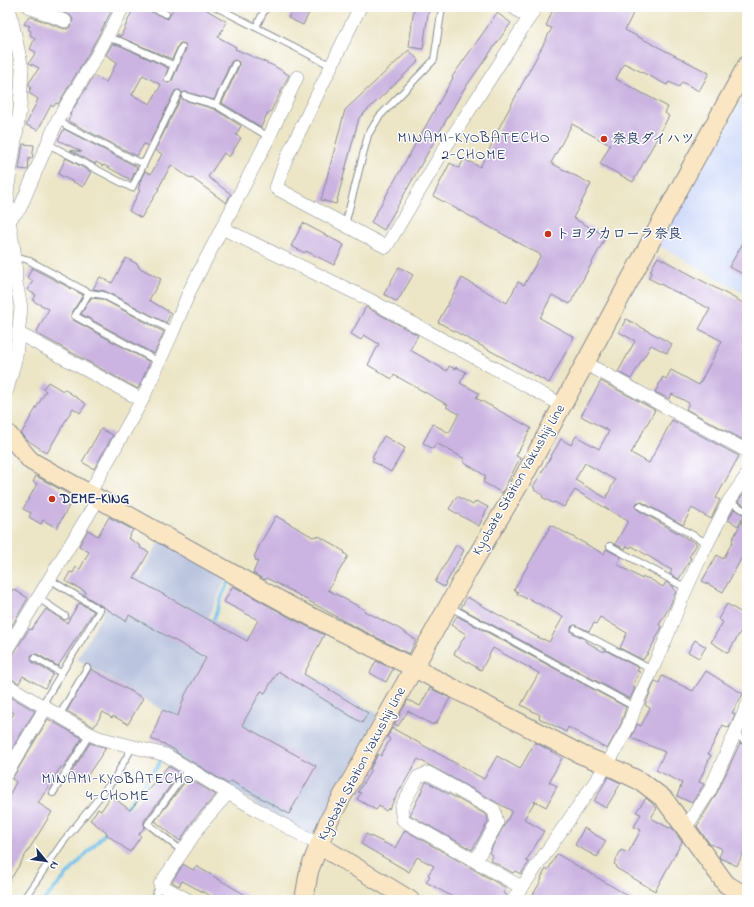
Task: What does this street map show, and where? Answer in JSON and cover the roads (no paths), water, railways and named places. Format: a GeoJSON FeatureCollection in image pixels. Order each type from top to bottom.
{"type":"FeatureCollection","features":[{"type":"Feature","properties":{"kind":"street"},"geometry":{"type":"LineString","coordinates":[[7,390],[16,356],[21,307],[16,282],[15,257],[9,236],[7,192],[20,109],[22,68],[9,7]]}},
{"type":"Feature","properties":{"kind":"street"},"geometry":{"type":"LineString","coordinates":[[29,7],[65,21]]}},
{"type":"Feature","properties":{"kind":"street"},"geometry":{"type":"LineString","coordinates":[[9,220],[20,208],[46,143],[58,119],[107,38],[123,7]]}},
{"type":"Feature","properties":{"kind":"street"},"geometry":{"type":"LineString","coordinates":[[360,7],[286,159],[276,188],[386,247],[443,151],[536,7]]}},
{"type":"Feature","properties":{"kind":"street"},"geometry":{"type":"LineString","coordinates":[[513,7],[529,18]]}},
{"type":"Feature","properties":{"kind":"street","name":"Kyobate Station Yakushiji Line"},"geometry":{"type":"LineString","coordinates":[[304,900],[309,871],[328,822],[466,574],[522,480],[747,65]]}},
{"type":"Feature","properties":{"kind":"street"},"geometry":{"type":"LineString","coordinates":[[7,649],[50,579],[94,496],[142,400],[190,290],[269,138],[298,77]]}},
{"type":"Feature","properties":{"kind":"street"},"geometry":{"type":"LineString","coordinates":[[222,228],[368,299],[562,405]]}},
{"type":"Feature","properties":{"kind":"street"},"geometry":{"type":"LineString","coordinates":[[18,333],[142,400]]}},
{"type":"Feature","properties":{"kind":"street"},"geometry":{"type":"LineString","coordinates":[[585,363],[747,451]]}},
{"type":"Feature","properties":{"kind":"street"},"geometry":{"type":"LineString","coordinates":[[7,433],[31,460],[294,608],[582,755],[642,782],[664,799],[686,827],[726,884],[747,898]]}},
{"type":"Feature","properties":{"kind":"street"},"geometry":{"type":"LineString","coordinates":[[513,900],[607,765],[628,727],[635,707],[665,641],[686,588],[707,543],[729,502],[747,475]]}},
{"type":"Feature","properties":{"kind":"street"},"geometry":{"type":"LineString","coordinates":[[7,685],[99,738],[166,755],[228,793],[319,845],[399,897]]}},
{"type":"Feature","properties":{"kind":"street"},"geometry":{"type":"LineString","coordinates":[[7,773],[44,706]]}},
{"type":"Feature","properties":{"kind":"street"},"geometry":{"type":"LineString","coordinates":[[686,827],[710,790],[747,706]]}},
{"type":"Feature","properties":{"kind":"street"},"geometry":{"type":"LineString","coordinates":[[476,860],[496,823],[494,810],[428,773],[418,777],[401,808],[404,820],[521,887]]}},
{"type":"Feature","properties":{"kind":"street"},"geometry":{"type":"LineString","coordinates":[[188,900],[160,885],[201,824],[228,793]]}},
{"type":"Feature","properties":{"kind":"lane"},"geometry":{"type":"LineString","coordinates":[[150,7],[166,14]]}},
{"type":"Feature","properties":{"kind":"lane"},"geometry":{"type":"LineString","coordinates":[[216,7],[332,66]]}},
{"type":"Feature","properties":{"kind":"lane"},"geometry":{"type":"LineString","coordinates":[[256,27],[266,7]]}},
{"type":"Feature","properties":{"kind":"lane"},"geometry":{"type":"LineString","coordinates":[[345,225],[368,135],[379,117],[434,60],[442,7]]}},
{"type":"Feature","properties":{"kind":"lane"},"geometry":{"type":"LineString","coordinates":[[107,38],[120,41],[173,65]]}},
{"type":"Feature","properties":{"kind":"lane"},"geometry":{"type":"LineString","coordinates":[[168,79],[182,47]]}},
{"type":"Feature","properties":{"kind":"lane"},"geometry":{"type":"LineString","coordinates":[[216,105],[235,64]]}},
{"type":"Feature","properties":{"kind":"lane"},"geometry":{"type":"LineString","coordinates":[[46,143],[132,188],[178,94]]}},
{"type":"Feature","properties":{"kind":"lane"},"geometry":{"type":"LineString","coordinates":[[185,96],[216,105],[269,138]]}},
{"type":"Feature","properties":{"kind":"lane"},"geometry":{"type":"LineString","coordinates":[[58,119],[64,125],[143,163]]}},
{"type":"Feature","properties":{"kind":"lane"},"geometry":{"type":"LineString","coordinates":[[15,257],[26,259],[89,293],[103,295],[173,331]]}},
{"type":"Feature","properties":{"kind":"lane"},"geometry":{"type":"LineString","coordinates":[[89,293],[75,316],[159,362]]}},
{"type":"Feature","properties":{"kind":"lane"},"geometry":{"type":"LineString","coordinates":[[729,502],[747,512]]}},
{"type":"Feature","properties":{"kind":"lane"},"geometry":{"type":"LineString","coordinates":[[640,506],[707,543]]}},
{"type":"Feature","properties":{"kind":"lane"},"geometry":{"type":"LineString","coordinates":[[610,546],[686,588]]}},
{"type":"Feature","properties":{"kind":"lane"},"geometry":{"type":"LineString","coordinates":[[44,706],[61,673],[100,610],[50,579]]}},
{"type":"Feature","properties":{"kind":"lane"},"geometry":{"type":"LineString","coordinates":[[38,598],[65,616]]}},
{"type":"Feature","properties":{"kind":"lane"},"geometry":{"type":"LineString","coordinates":[[449,606],[635,707]]}},
{"type":"Feature","properties":{"kind":"lane"},"geometry":{"type":"LineString","coordinates":[[575,629],[652,670]]}},
{"type":"Feature","properties":{"kind":"lane"},"geometry":{"type":"LineString","coordinates":[[35,658],[61,673]]}},
{"type":"Feature","properties":{"kind":"lane"},"geometry":{"type":"LineString","coordinates":[[59,716],[87,668]]}},
{"type":"Feature","properties":{"kind":"lane"},"geometry":{"type":"LineString","coordinates":[[53,793],[90,734]]}},
{"type":"Feature","properties":{"kind":"lane"},"geometry":{"type":"LineString","coordinates":[[734,734],[747,742]]}},
{"type":"Feature","properties":{"kind":"lane"},"geometry":{"type":"LineString","coordinates":[[23,900],[63,842],[114,779],[133,746]]}},
{"type":"Feature","properties":{"kind":"lane"},"geometry":{"type":"LineString","coordinates":[[182,851],[148,824],[189,768]]}},
{"type":"Feature","properties":{"kind":"lane"},"geometry":{"type":"LineString","coordinates":[[153,900],[160,885]]}},
{"type":"Feature","properties":{"kind":"waterway"},"geometry":{"type":"LineString","coordinates":[[214,618],[231,578]]}},
{"type":"Feature","properties":{"kind":"waterway"},"geometry":{"type":"LineString","coordinates":[[123,811],[157,767],[162,758]]}},
{"type":"Feature","properties":{"kind":"waterway"},"geometry":{"type":"LineString","coordinates":[[44,900],[108,830]]}},
{"type":"Feature","properties":{"kind":"place","name":"奈良ダイハツ"},"geometry":{"type":"Point","coordinates":[604,139]}},
{"type":"Feature","properties":{"kind":"place","name":"トヨタカローラ奈良"},"geometry":{"type":"Point","coordinates":[548,234]}},
{"type":"Feature","properties":{"kind":"place","name":"DEME-KING"},"geometry":{"type":"Point","coordinates":[52,499]}},
{"type":"Feature","properties":{"kind":"district","name":"MINAMI-KYOBATECHO 2-CHOME"},"geometry":{"type":"Point","coordinates":[474,146]}},
{"type":"Feature","properties":{"kind":"district","name":"MINAMI-KYOBATECHO 4-CHOME"},"geometry":{"type":"Point","coordinates":[118,788]}}]}
